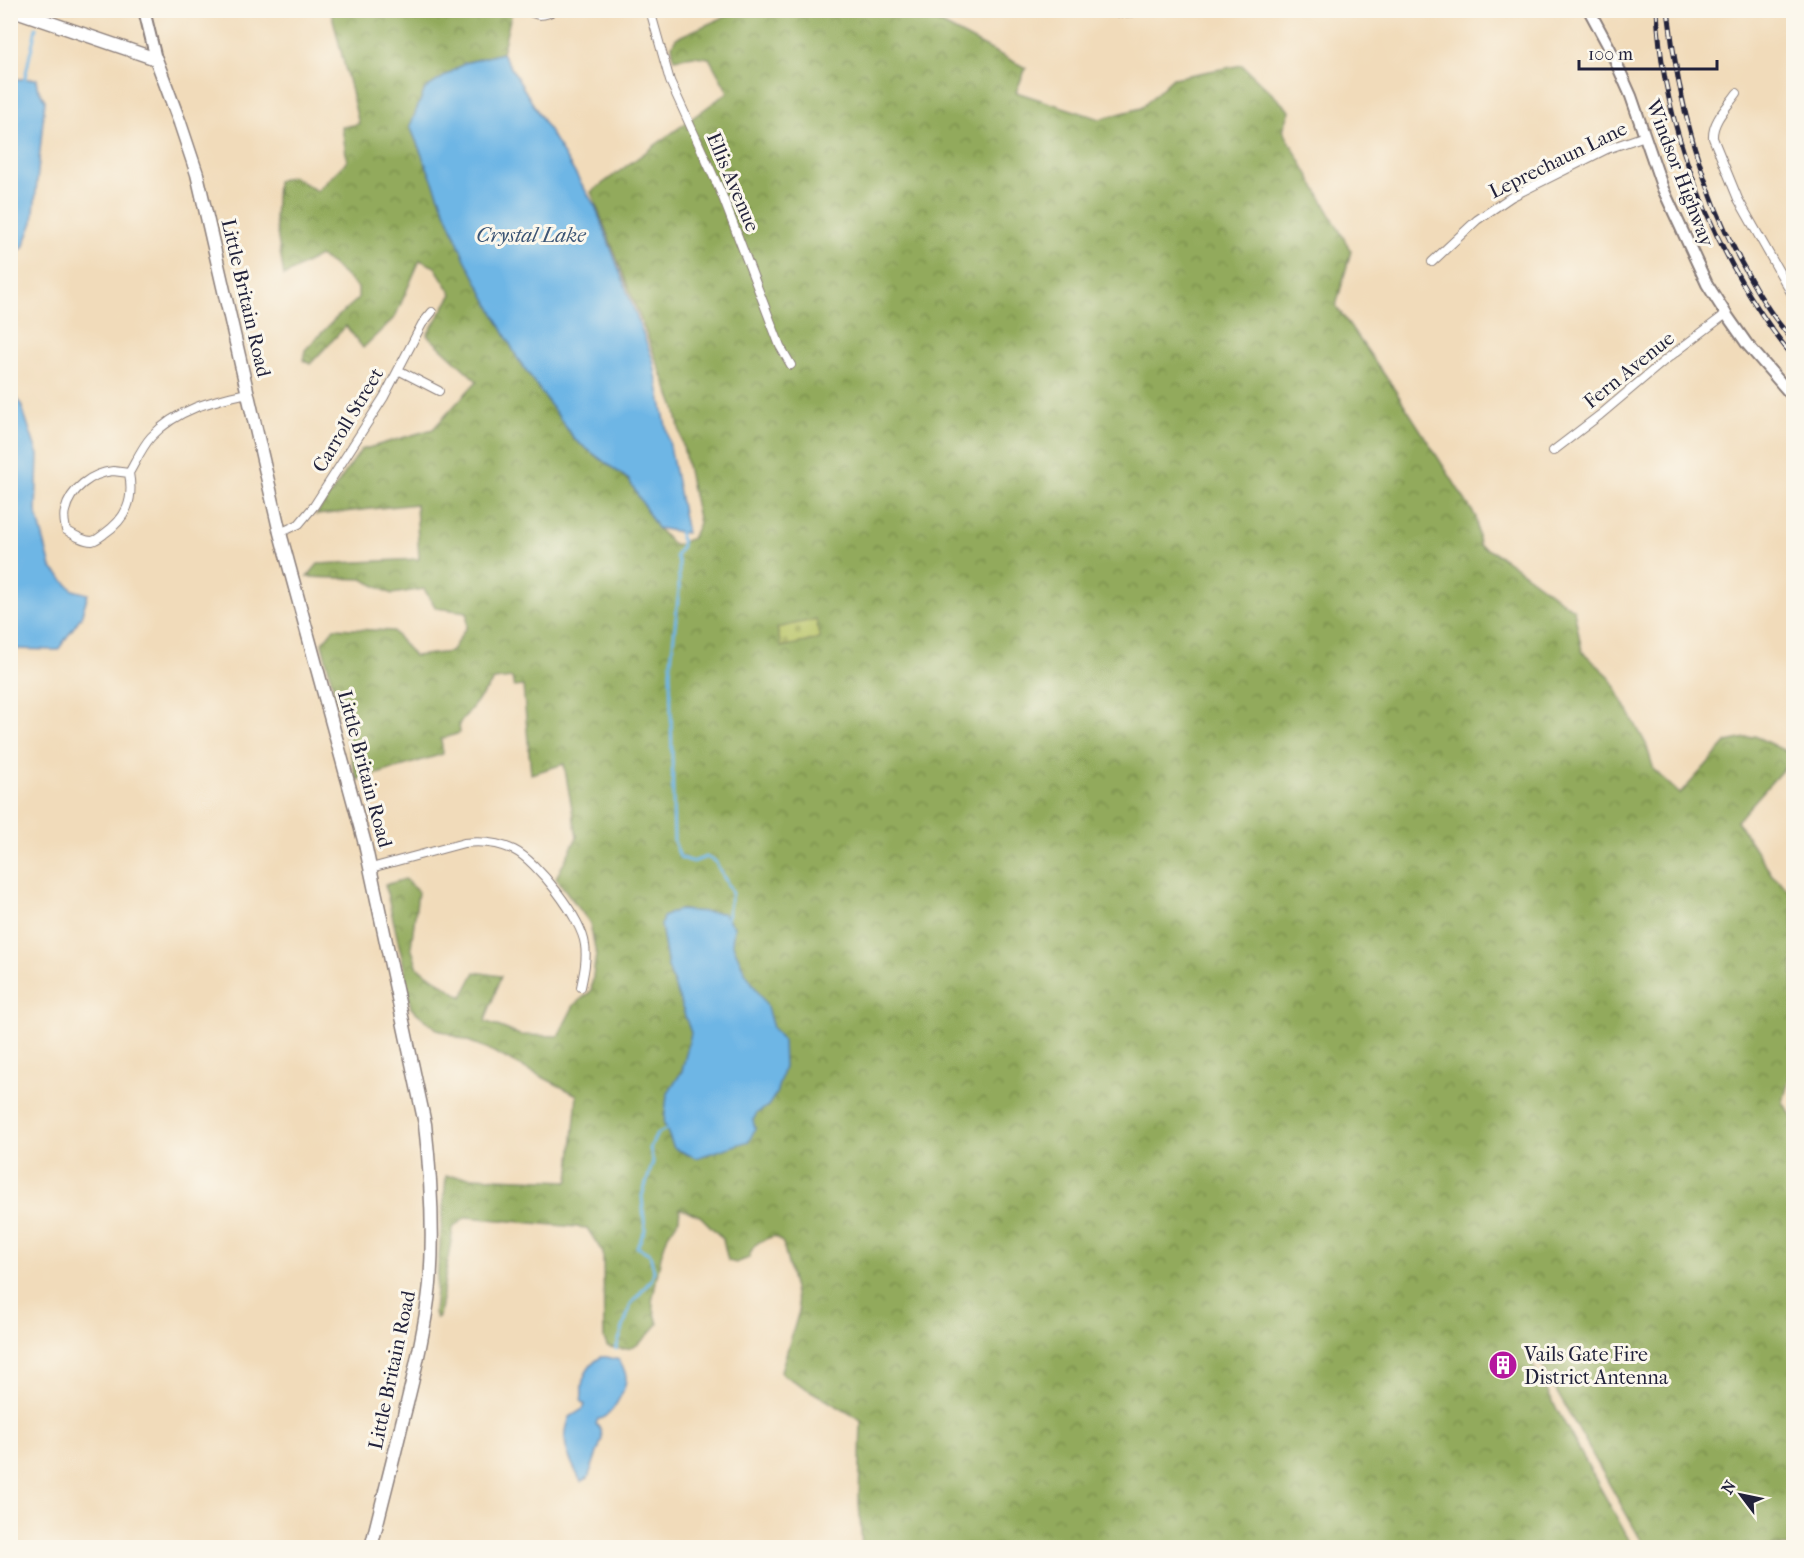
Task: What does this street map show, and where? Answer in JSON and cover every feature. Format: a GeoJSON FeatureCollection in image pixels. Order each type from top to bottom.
{"type":"FeatureCollection","features":[{"type":"Feature","properties":{"kind":"main road"},"geometry":{"type":"LineString","coordinates":[[13,10],[156,59]]}},
{"type":"Feature","properties":{"kind":"main road","name":"Little Britain Road"},"geometry":{"type":"LineString","coordinates":[[144,10],[156,59],[197,174],[280,533],[371,868],[425,1125],[430,1172],[432,1231],[424,1328],[371,1548]]}},
{"type":"Feature","properties":{"kind":"main road","name":"Windsor Highway"},"geometry":{"type":"LineString","coordinates":[[1589,10],[1611,49],[1631,96],[1663,189],[1707,284],[1747,344],[1794,399]]}},
{"type":"Feature","properties":{"kind":"street"},"geometry":{"type":"LineString","coordinates":[[526,10],[535,16],[555,10]]}},
{"type":"Feature","properties":{"kind":"street","name":"Ellis Avenue"},"geometry":{"type":"LineString","coordinates":[[650,10],[670,81],[722,195],[780,346],[791,365]]}},
{"type":"Feature","properties":{"kind":"street"},"geometry":{"type":"LineString","coordinates":[[1094,10],[1124,13],[1153,10]]}},
{"type":"Feature","properties":{"kind":"street"},"geometry":{"type":"LineString","coordinates":[[1737,93],[1717,122],[1713,138],[1738,199],[1794,298]]}},
{"type":"Feature","properties":{"kind":"street","name":"Leprechaun Lane"},"geometry":{"type":"LineString","coordinates":[[1432,262],[1477,220],[1511,197],[1606,149],[1645,136]]}},
{"type":"Feature","properties":{"kind":"street","name":"Carroll Street"},"geometry":{"type":"LineString","coordinates":[[280,533],[299,524],[314,506],[384,397],[422,324],[432,312]]}},
{"type":"Feature","properties":{"kind":"street","name":"Fern Avenue"},"geometry":{"type":"LineString","coordinates":[[1553,452],[1600,416],[1664,361],[1726,315]]}},
{"type":"Feature","properties":{"kind":"street"},"geometry":{"type":"LineString","coordinates":[[398,370],[439,392]]}},
{"type":"Feature","properties":{"kind":"street"},"geometry":{"type":"LineString","coordinates":[[129,473],[102,472],[78,488],[64,514],[66,530],[89,541],[96,540],[120,521],[130,498],[129,473],[150,439],[163,426],[184,411],[208,402],[247,393]]}},
{"type":"Feature","properties":{"kind":"street"},"geometry":{"type":"LineString","coordinates":[[371,868],[478,841],[496,843],[515,850],[534,865],[573,914],[581,929],[586,962],[581,987]]}},
{"type":"Feature","properties":{"kind":"green space"},"geometry":{"type":"Polygon","coordinates":[[[331,11],[512,11],[502,53],[465,63],[410,126],[465,259],[518,359],[575,440],[629,480],[657,528],[675,546],[692,538],[699,523],[675,408],[591,192],[728,92],[709,58],[694,56],[674,59],[672,45],[676,38],[738,11],[924,11],[938,22],[1026,68],[1016,92],[1100,119],[1141,108],[1173,78],[1242,65],[1290,111],[1283,130],[1351,251],[1336,306],[1391,384],[1476,517],[1479,545],[1502,557],[1574,610],[1582,651],[1609,676],[1646,744],[1654,770],[1680,794],[1727,742],[1755,736],[1793,755],[1793,758],[1737,821],[1772,875],[1793,893],[1793,1064],[1783,1102],[1794,1120],[1793,1547],[1645,1547],[1533,1350],[1527,1355],[1633,1547],[862,1547],[859,1502],[861,1420],[783,1375],[781,1371],[799,1311],[783,1243],[774,1236],[755,1246],[749,1258],[736,1263],[728,1261],[723,1239],[700,1216],[680,1208],[679,1219],[668,1235],[661,1256],[652,1302],[658,1324],[642,1342],[624,1349],[607,1346],[604,1338],[603,1253],[587,1228],[466,1217],[453,1228],[439,1317],[436,1318],[434,1313],[446,1176],[569,1181],[577,1095],[486,1048],[437,1029],[411,1008],[385,885],[405,879],[418,892],[411,947],[418,968],[462,997],[475,972],[501,976],[485,1021],[520,1035],[558,1036],[574,1005],[591,991],[596,954],[590,923],[556,878],[577,837],[564,764],[531,774],[523,686],[514,687],[512,678],[494,680],[459,724],[460,733],[441,739],[443,754],[357,780],[322,643],[334,628],[393,631],[414,656],[451,652],[467,626],[467,612],[436,608],[424,589],[392,594],[362,579],[307,577],[318,564],[419,559],[416,504],[316,515],[361,450],[433,429],[477,381],[427,335],[452,294],[435,267],[420,260],[395,317],[363,348],[346,326],[310,364],[303,360],[305,350],[358,299],[358,288],[331,263],[319,256],[284,276],[275,220],[277,181],[292,176],[317,191],[347,161],[342,127],[359,124],[331,11]]]}},
{"type":"Feature","properties":{"kind":"green space"},"geometry":{"type":"Polygon","coordinates":[[[816,619],[820,639],[781,647],[777,628],[816,619]]]}},
{"type":"Feature","properties":{"kind":"water","name":"Crystal Lake"},"geometry":{"type":"Polygon","coordinates":[[[502,53],[595,206],[653,360],[687,533],[657,528],[629,480],[575,440],[518,359],[465,259],[410,126],[425,89],[465,63],[502,53]]]}},
{"type":"Feature","properties":{"kind":"water"},"geometry":{"type":"Polygon","coordinates":[[[14,79],[37,79],[37,87],[45,100],[33,222],[23,248],[11,255],[10,94],[13,93],[14,79]]]}},
{"type":"Feature","properties":{"kind":"water"},"geometry":{"type":"Polygon","coordinates":[[[11,396],[16,397],[21,404],[38,455],[36,511],[51,567],[73,590],[88,594],[81,617],[58,650],[11,649],[11,396]]]}},
{"type":"Feature","properties":{"kind":"water"},"geometry":{"type":"Polygon","coordinates":[[[677,910],[723,913],[734,927],[732,943],[745,972],[766,1004],[773,1028],[783,1041],[784,1067],[776,1094],[768,1106],[757,1113],[753,1120],[755,1129],[749,1141],[696,1158],[674,1148],[664,1124],[667,1095],[682,1071],[691,1033],[668,967],[661,925],[663,917],[677,910]]]}},
{"type":"Feature","properties":{"kind":"water"},"geometry":{"type":"Polygon","coordinates":[[[601,1357],[619,1360],[626,1378],[620,1397],[612,1410],[603,1418],[598,1419],[596,1424],[601,1430],[602,1439],[588,1478],[581,1482],[567,1451],[565,1435],[570,1417],[583,1409],[585,1405],[581,1400],[586,1373],[601,1357]]]}},
{"type":"Feature","properties":{"kind":"waterway"},"geometry":{"type":"LineString","coordinates":[[24,82],[36,28]]}},
{"type":"Feature","properties":{"kind":"waterway"},"geometry":{"type":"LineString","coordinates":[[680,532],[682,546],[676,556],[679,563],[679,590],[670,671],[674,841],[680,857],[693,862],[706,857],[715,861],[732,892],[727,918]]}},
{"type":"Feature","properties":{"kind":"waterway"},"geometry":{"type":"LineString","coordinates":[[616,1349],[631,1304],[652,1279],[654,1271],[650,1254],[637,1247],[645,1230],[642,1196],[653,1162],[650,1148],[657,1134],[666,1129]]}},
{"type":"Feature","properties":{"kind":"railway"},"geometry":{"type":"LineString","coordinates":[[1657,10],[1666,82],[1674,118],[1696,188],[1744,286],[1761,314],[1794,357]]}},
{"type":"Feature","properties":{"kind":"railway"},"geometry":{"type":"LineString","coordinates":[[1668,10],[1685,113],[1704,179],[1749,277],[1772,315],[1794,342]]}},
{"type":"Feature","properties":{"kind":"railway"},"geometry":{"type":"LineString","coordinates":[[1794,240],[1789,280],[1794,319]]}},
{"type":"Feature","properties":{"kind":"place","name":"Vails Gate Fire District Antenna"},"geometry":{"type":"Point","coordinates":[1503,1365]}}]}
